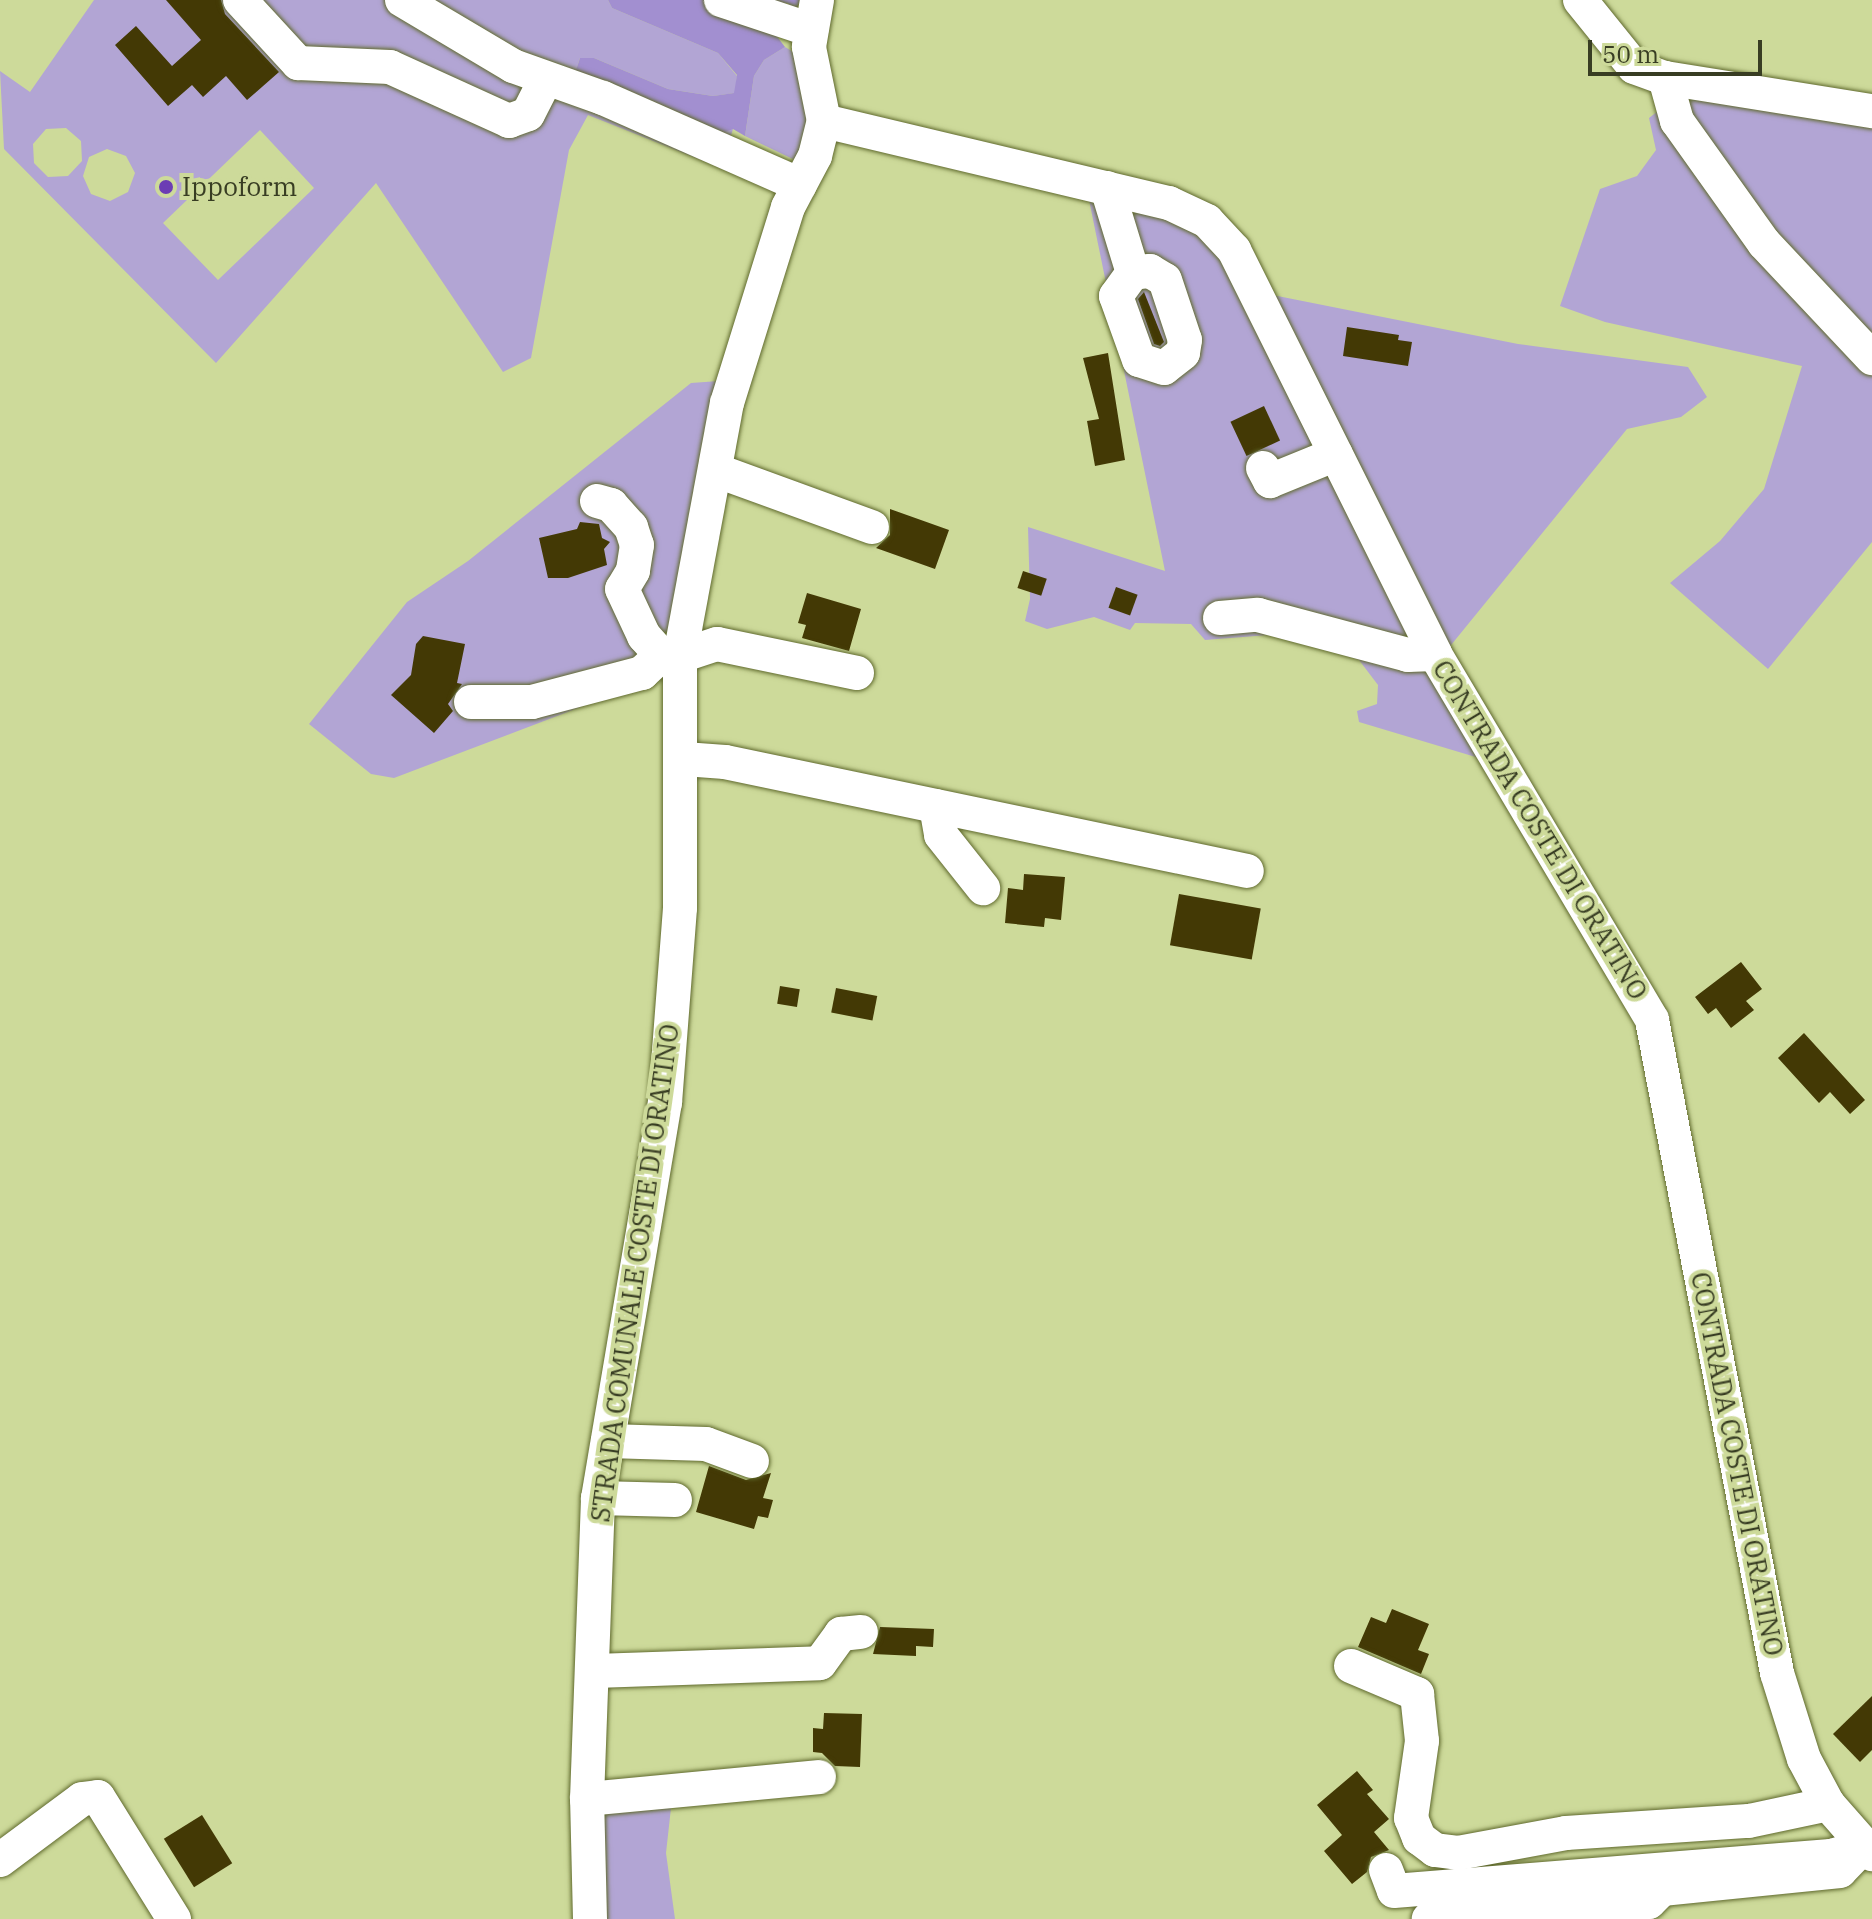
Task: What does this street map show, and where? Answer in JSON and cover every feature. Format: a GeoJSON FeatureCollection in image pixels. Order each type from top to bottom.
{"type":"FeatureCollection","features":[{"type":"Feature","properties":{"kind":"street"},"geometry":{"type":"LineString","coordinates":[[240,0],[298,63],[390,67],[509,121],[528,114],[546,79]]}},
{"type":"Feature","properties":{"kind":"street"},"geometry":{"type":"LineString","coordinates":[[402,0],[513,66],[603,98],[800,185]]}},
{"type":"Feature","properties":{"kind":"street"},"geometry":{"type":"LineString","coordinates":[[721,0],[814,15],[809,47],[824,121]]}},
{"type":"Feature","properties":{"kind":"street"},"geometry":{"type":"LineString","coordinates":[[1580,0],[1634,67],[1665,78],[1872,111]]}},
{"type":"Feature","properties":{"kind":"street"},"geometry":{"type":"LineString","coordinates":[[1665,78],[1677,121],[1764,243],[1872,358]]}},
{"type":"Feature","properties":{"kind":"street","name":"STRADA COMUNALE COSTE DI ORATINO"},"geometry":{"type":"LineString","coordinates":[[590,1919],[587,1799],[595,1671],[598,1498],[665,1103],[680,908],[684,759],[670,655],[715,470],[727,403],[788,207],[815,156],[824,121]]}},
{"type":"Feature","properties":{"kind":"street","name":"CONTRADA COSTE DI ORATINO"},"geometry":{"type":"LineString","coordinates":[[824,121],[1169,203],[1207,221],[1234,250],[1435,654],[1652,1020],[1777,1673],[1804,1759],[1828,1804],[1868,1850]]}},
{"type":"Feature","properties":{"kind":"street"},"geometry":{"type":"LineString","coordinates":[[1107,188],[1133,273]]}},
{"type":"Feature","properties":{"kind":"street"},"geometry":{"type":"LineString","coordinates":[[1263,468],[1270,481],[1336,454]]}},
{"type":"Feature","properties":{"kind":"street"},"geometry":{"type":"LineString","coordinates":[[715,470],[872,527]]}},
{"type":"Feature","properties":{"kind":"street"},"geometry":{"type":"LineString","coordinates":[[597,501],[611,505],[631,527],[637,545],[633,571],[622,589],[644,636],[670,655]]}},
{"type":"Feature","properties":{"kind":"street"},"geometry":{"type":"LineString","coordinates":[[1220,618],[1258,615],[1408,655],[1435,654]]}},
{"type":"Feature","properties":{"kind":"street"},"geometry":{"type":"LineString","coordinates":[[471,702],[532,702],[642,673],[670,655],[717,644],[857,673]]}},
{"type":"Feature","properties":{"kind":"street"},"geometry":{"type":"LineString","coordinates":[[684,759],[725,762],[1247,871]]}},
{"type":"Feature","properties":{"kind":"street"},"geometry":{"type":"LineString","coordinates":[[936,806],[941,835],[983,888]]}},
{"type":"Feature","properties":{"kind":"street"},"geometry":{"type":"LineString","coordinates":[[608,1441],[706,1444],[752,1461]]}},
{"type":"Feature","properties":{"kind":"street"},"geometry":{"type":"LineString","coordinates":[[598,1498],[675,1500]]}},
{"type":"Feature","properties":{"kind":"street"},"geometry":{"type":"LineString","coordinates":[[595,1671],[820,1663],[841,1634],[861,1632]]}},
{"type":"Feature","properties":{"kind":"street"},"geometry":{"type":"LineString","coordinates":[[1351,1666],[1417,1694],[1422,1741],[1411,1818],[1419,1838],[1435,1850],[1458,1853],[1566,1833],[1749,1821],[1828,1804]]}},
{"type":"Feature","properties":{"kind":"street"},"geometry":{"type":"LineString","coordinates":[[587,1799],[819,1777]]}},
{"type":"Feature","properties":{"kind":"street"},"geometry":{"type":"LineString","coordinates":[[0,1860],[82,1799],[98,1797],[174,1919]]}},
{"type":"Feature","properties":{"kind":"street"},"geometry":{"type":"LineString","coordinates":[[1386,1870],[1394,1891],[1831,1856],[1868,1850]]}},
{"type":"Feature","properties":{"kind":"street"},"geometry":{"type":"LineString","coordinates":[[1429,1919],[1643,1910],[1662,1889],[1840,1871],[1868,1850]]}},
{"type":"Feature","properties":{"kind":"shaded area","name":"Ippoform"},"geometry":{"type":"Polygon","coordinates":[[[94,0],[608,0],[612,8],[718,53],[737,76],[735,93],[713,96],[668,89],[594,58],[580,58],[577,67],[733,129],[721,168],[588,115],[569,150],[531,358],[503,372],[376,183],[216,363],[4,149],[0,71],[30,92],[94,0]],[[66,128],[46,129],[33,144],[34,163],[48,177],[68,176],[82,161],[81,141],[66,128]],[[260,130],[163,223],[218,280],[314,188],[260,130]],[[107,149],[89,157],[83,176],[91,194],[110,201],[128,192],[135,173],[126,156],[107,149]]]}},
{"type":"Feature","properties":{"kind":"shaded area"},"geometry":{"type":"Polygon","coordinates":[[[608,0],[800,0],[796,10],[787,3],[775,9],[772,30],[785,47],[764,60],[754,76],[745,136],[733,129],[722,133],[574,76],[580,58],[594,58],[668,89],[713,96],[734,93],[737,75],[718,53],[612,8],[608,0]]]}},
{"type":"Feature","properties":{"kind":"shaded area"},"geometry":{"type":"Polygon","coordinates":[[[785,47],[800,56],[810,98],[801,163],[745,136],[754,76],[764,60],[785,47]]]}},
{"type":"Feature","properties":{"kind":"shaded area"},"geometry":{"type":"Polygon","coordinates":[[[1685,90],[1872,119],[1872,542],[1768,669],[1670,583],[1720,541],[1764,489],[1802,366],[1605,322],[1560,306],[1600,189],[1637,176],[1656,150],[1649,118],[1685,90]]]}},
{"type":"Feature","properties":{"kind":"shaded area"},"geometry":{"type":"Polygon","coordinates":[[[1088,195],[1170,207],[1267,294],[1518,344],[1688,367],[1707,397],[1681,417],[1627,429],[1447,650],[1479,758],[1359,722],[1357,711],[1377,704],[1378,685],[1359,660],[1325,648],[1268,635],[1205,640],[1191,624],[1135,623],[1130,630],[1094,617],[1047,629],[1025,621],[1030,599],[1028,527],[1165,571],[1088,195]]]}},
{"type":"Feature","properties":{"kind":"shaded area"},"geometry":{"type":"Polygon","coordinates":[[[719,381],[672,633],[653,631],[657,678],[394,778],[371,774],[309,724],[407,602],[468,561],[691,383],[719,381]]]}},
{"type":"Feature","properties":{"kind":"shaded area"},"geometry":{"type":"Polygon","coordinates":[[[599,1806],[671,1808],[666,1853],[675,1919],[601,1919],[599,1806]]]}},
{"type":"Feature","properties":{"kind":"building"},"geometry":{"type":"Polygon","coordinates":[[[166,0],[221,0],[225,14],[279,72],[247,100],[226,76],[203,97],[192,85],[168,106],[115,45],[136,26],[172,66],[201,40],[166,0]]]}},
{"type":"Feature","properties":{"kind":"building"},"geometry":{"type":"Polygon","coordinates":[[[1144,292],[1164,342],[1160,346],[1154,344],[1138,299],[1144,292]]]}},
{"type":"Feature","properties":{"kind":"building"},"geometry":{"type":"Polygon","coordinates":[[[1347,327],[1399,335],[1398,340],[1412,342],[1408,366],[1343,356],[1347,327]]]}},
{"type":"Feature","properties":{"kind":"building"},"geometry":{"type":"Polygon","coordinates":[[[1108,353],[1125,460],[1095,466],[1087,421],[1099,419],[1083,358],[1108,353]]]}},
{"type":"Feature","properties":{"kind":"building"},"geometry":{"type":"Polygon","coordinates":[[[1264,406],[1280,440],[1247,456],[1230,422],[1264,406]]]}},
{"type":"Feature","properties":{"kind":"building"},"geometry":{"type":"Polygon","coordinates":[[[890,509],[949,530],[935,569],[876,548],[890,535],[890,509]]]}},
{"type":"Feature","properties":{"kind":"building"},"geometry":{"type":"Polygon","coordinates":[[[580,522],[599,524],[602,538],[610,542],[604,549],[607,565],[568,578],[548,578],[539,538],[577,529],[580,522]]]}},
{"type":"Feature","properties":{"kind":"building"},"geometry":{"type":"Polygon","coordinates":[[[1023,571],[1047,579],[1041,596],[1017,588],[1023,571]]]}},
{"type":"Feature","properties":{"kind":"building"},"geometry":{"type":"Polygon","coordinates":[[[1116,587],[1138,595],[1130,616],[1108,608],[1116,587]]]}},
{"type":"Feature","properties":{"kind":"building"},"geometry":{"type":"Polygon","coordinates":[[[807,593],[861,609],[849,651],[802,638],[806,625],[798,623],[807,593]]]}},
{"type":"Feature","properties":{"kind":"building"},"geometry":{"type":"Polygon","coordinates":[[[423,636],[465,644],[457,683],[462,684],[448,704],[453,711],[434,733],[391,695],[411,675],[416,644],[423,636]]]}},
{"type":"Feature","properties":{"kind":"building"},"geometry":{"type":"Polygon","coordinates":[[[1024,874],[1065,877],[1061,920],[1045,918],[1044,927],[1005,923],[1008,888],[1023,890],[1024,874]]]}},
{"type":"Feature","properties":{"kind":"building"},"geometry":{"type":"Polygon","coordinates":[[[1179,894],[1261,908],[1252,960],[1170,945],[1179,894]]]}},
{"type":"Feature","properties":{"kind":"building"},"geometry":{"type":"Polygon","coordinates":[[[1741,962],[1762,989],[1746,1001],[1754,1010],[1731,1028],[1716,1008],[1708,1014],[1695,997],[1741,962]]]}},
{"type":"Feature","properties":{"kind":"building"},"geometry":{"type":"Polygon","coordinates":[[[780,986],[800,989],[797,1007],[777,1004],[780,986]]]}},
{"type":"Feature","properties":{"kind":"building"},"geometry":{"type":"Polygon","coordinates":[[[836,988],[877,996],[872,1021],[831,1013],[836,988]]]}},
{"type":"Feature","properties":{"kind":"building"},"geometry":{"type":"Polygon","coordinates":[[[1804,1033],[1865,1100],[1850,1114],[1830,1092],[1819,1103],[1778,1058],[1804,1033]]]}},
{"type":"Feature","properties":{"kind":"building"},"geometry":{"type":"Polygon","coordinates":[[[709,1466],[746,1480],[771,1473],[763,1498],[773,1500],[768,1518],[758,1516],[754,1529],[696,1512],[709,1466]]]}},
{"type":"Feature","properties":{"kind":"building"},"geometry":{"type":"Polygon","coordinates":[[[1392,1609],[1429,1624],[1418,1650],[1429,1654],[1421,1674],[1358,1647],[1371,1617],[1386,1623],[1392,1609]]]}},
{"type":"Feature","properties":{"kind":"building"},"geometry":{"type":"Polygon","coordinates":[[[880,1627],[934,1629],[933,1647],[916,1646],[916,1656],[873,1654],[880,1627]]]}},
{"type":"Feature","properties":{"kind":"building"},"geometry":{"type":"Polygon","coordinates":[[[1872,1696],[1872,1750],[1860,1762],[1833,1734],[1872,1696]]]}},
{"type":"Feature","properties":{"kind":"building"},"geometry":{"type":"Polygon","coordinates":[[[824,1713],[862,1714],[860,1767],[835,1766],[822,1753],[813,1752],[813,1728],[823,1729],[824,1713]]]}},
{"type":"Feature","properties":{"kind":"building"},"geometry":{"type":"Polygon","coordinates":[[[1357,1771],[1373,1790],[1367,1794],[1389,1819],[1374,1832],[1389,1850],[1371,1857],[1367,1872],[1352,1884],[1324,1851],[1342,1835],[1317,1805],[1357,1771]]]}},
{"type":"Feature","properties":{"kind":"building"},"geometry":{"type":"Polygon","coordinates":[[[202,1815],[232,1863],[194,1887],[164,1839],[202,1815]]]}},
{"type":"Feature","properties":{"kind":"place","name":"Ippoform"},"geometry":{"type":"Point","coordinates":[166,187]}}]}
